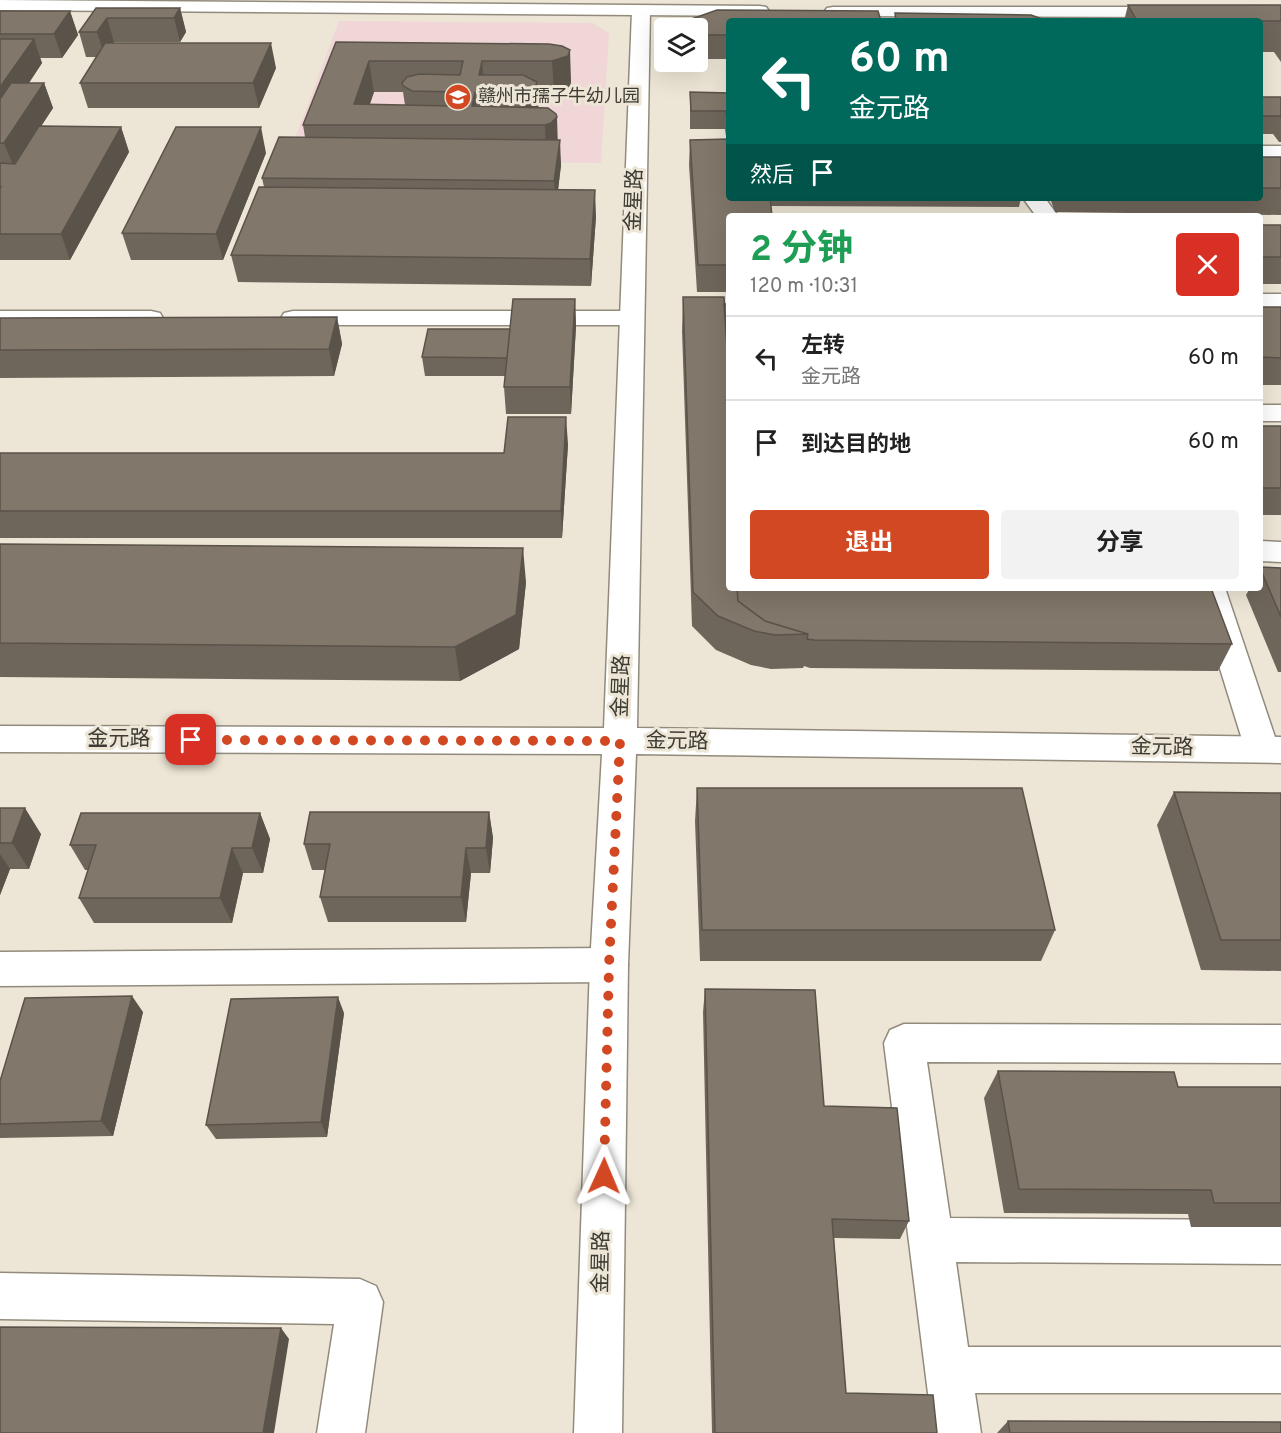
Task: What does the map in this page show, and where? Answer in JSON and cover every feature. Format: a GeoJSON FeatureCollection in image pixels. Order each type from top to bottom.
{"type":"FeatureCollection","features":[{"type":"Feature","properties":{"kind":"street"},"geometry":{"type":"LineString","coordinates":[[0,5],[783,11]]}},
{"type":"Feature","properties":{"kind":"street","name":"金星路"},"geometry":{"type":"LineString","coordinates":[[598,1433],[609,965],[620,741],[641,11]]}},
{"type":"Feature","properties":{"kind":"street"},"geometry":{"type":"LineString","coordinates":[[819,12],[1186,12]]}},
{"type":"Feature","properties":{"kind":"street"},"geometry":{"type":"LineString","coordinates":[[1263,152],[1281,152]]}},
{"type":"Feature","properties":{"kind":"street"},"geometry":{"type":"LineString","coordinates":[[1263,301],[1281,301]]}},
{"type":"Feature","properties":{"kind":"street"},"geometry":{"type":"LineString","coordinates":[[0,318],[179,318]]}},
{"type":"Feature","properties":{"kind":"street"},"geometry":{"type":"LineString","coordinates":[[274,318],[632,318]]}},
{"type":"Feature","properties":{"kind":"street"},"geometry":{"type":"LineString","coordinates":[[1263,413],[1281,413]]}},
{"type":"Feature","properties":{"kind":"street"},"geometry":{"type":"LineString","coordinates":[[1263,551],[1281,552]]}},
{"type":"Feature","properties":{"kind":"street"},"geometry":{"type":"LineString","coordinates":[[1211,591],[1272,749]]}},
{"type":"Feature","properties":{"kind":"street","name":"金元路"},"geometry":{"type":"LineString","coordinates":[[0,739],[620,741],[1272,749]]}},
{"type":"Feature","properties":{"kind":"street"},"geometry":{"type":"LineString","coordinates":[[0,969],[609,965]]}},
{"type":"Feature","properties":{"kind":"street"},"geometry":{"type":"LineString","coordinates":[[957,1433],[904,1043],[1281,1044]]}},
{"type":"Feature","properties":{"kind":"street"},"geometry":{"type":"LineString","coordinates":[[931,1240],[1281,1242]]}},
{"type":"Feature","properties":{"kind":"street"},"geometry":{"type":"LineString","coordinates":[[0,1296],[360,1302],[340,1433]]}},
{"type":"Feature","properties":{"kind":"street"},"geometry":{"type":"LineString","coordinates":[[948,1370],[1281,1370]]}},
{"type":"Feature","properties":{"kind":"shaded area","name":"赣州市孺子牛幼儿园"},"geometry":{"type":"Polygon","coordinates":[[[339,21],[592,23],[609,33],[601,163],[287,160],[339,21]]]}},
{"type":"Feature","properties":{"kind":"building"},"geometry":{"type":"Polygon","coordinates":[[[1128,5],[1281,5],[1281,21],[1263,21],[1263,18],[1135,18],[1128,5]]]}},
{"type":"Feature","properties":{"kind":"building"},"geometry":{"type":"Polygon","coordinates":[[[96,8],[180,8],[174,18],[107,18],[97,32],[79,32],[96,8]]]}},
{"type":"Feature","properties":{"kind":"building"},"geometry":{"type":"Polygon","coordinates":[[[717,10],[878,11],[880,18],[726,18],[726,35],[708,35],[708,18],[694,18],[717,10]]]}},
{"type":"Feature","properties":{"kind":"building"},"geometry":{"type":"Polygon","coordinates":[[[0,11],[70,11],[54,34],[0,34],[0,11]]]}},
{"type":"Feature","properties":{"kind":"building"},"geometry":{"type":"Polygon","coordinates":[[[895,13],[1031,15],[1040,18],[896,18],[895,13]]]}},
{"type":"Feature","properties":{"kind":"building"},"geometry":{"type":"Polygon","coordinates":[[[0,39],[34,39],[0,87],[0,39]]]}},
{"type":"Feature","properties":{"kind":"building"},"geometry":{"type":"Polygon","coordinates":[[[336,42],[549,44],[570,50],[568,56],[552,61],[482,61],[479,75],[523,75],[537,82],[535,88],[524,92],[475,92],[472,106],[548,108],[557,117],[545,125],[303,125],[336,42]],[[369,61],[354,104],[453,106],[456,92],[412,91],[402,83],[407,77],[419,74],[460,75],[463,61],[369,61]]]}},
{"type":"Feature","properties":{"kind":"building"},"geometry":{"type":"Polygon","coordinates":[[[105,43],[271,43],[253,83],[80,83],[105,43]]]}},
{"type":"Feature","properties":{"kind":"building"},"geometry":{"type":"Polygon","coordinates":[[[11,83],[44,83],[4,143],[0,143],[0,99],[11,83]]]}},
{"type":"Feature","properties":{"kind":"building"},"geometry":{"type":"Polygon","coordinates":[[[690,92],[726,93],[726,111],[691,111],[690,92]]]}},
{"type":"Feature","properties":{"kind":"building"},"geometry":{"type":"Polygon","coordinates":[[[1263,97],[1281,97],[1281,118],[1280,116],[1263,116],[1263,97]]]}},
{"type":"Feature","properties":{"kind":"building"},"geometry":{"type":"Polygon","coordinates":[[[39,126],[121,127],[61,234],[0,234],[0,163],[15,164],[39,126]]]}},
{"type":"Feature","properties":{"kind":"building"},"geometry":{"type":"Polygon","coordinates":[[[176,127],[261,127],[216,234],[122,233],[176,127]]]}},
{"type":"Feature","properties":{"kind":"building"},"geometry":{"type":"Polygon","coordinates":[[[279,137],[560,140],[554,181],[262,178],[279,137]]]}},
{"type":"Feature","properties":{"kind":"building"},"geometry":{"type":"Polygon","coordinates":[[[726,139],[726,201],[770,201],[772,213],[726,213],[726,265],[698,265],[690,140],[726,139]]]}},
{"type":"Feature","properties":{"kind":"building"},"geometry":{"type":"Polygon","coordinates":[[[1263,157],[1281,157],[1281,188],[1263,188],[1263,157]]]}},
{"type":"Feature","properties":{"kind":"building"},"geometry":{"type":"Polygon","coordinates":[[[259,187],[595,190],[590,259],[231,255],[259,187]]]}},
{"type":"Feature","properties":{"kind":"building"},"geometry":{"type":"Polygon","coordinates":[[[1263,225],[1281,225],[1281,257],[1263,257],[1263,225]]]}},
{"type":"Feature","properties":{"kind":"building"},"geometry":{"type":"Polygon","coordinates":[[[683,297],[724,297],[726,591],[737,591],[738,601],[765,621],[808,634],[775,635],[754,631],[718,616],[693,592],[683,297]]]}},
{"type":"Feature","properties":{"kind":"building"},"geometry":{"type":"Polygon","coordinates":[[[513,299],[575,299],[570,387],[504,387],[513,299]]]}},
{"type":"Feature","properties":{"kind":"building"},"geometry":{"type":"Polygon","coordinates":[[[724,304],[726,304],[726,333],[724,304]]]}},
{"type":"Feature","properties":{"kind":"building"},"geometry":{"type":"Polygon","coordinates":[[[1263,307],[1281,307],[1281,358],[1263,357],[1263,307]]]}},
{"type":"Feature","properties":{"kind":"building"},"geometry":{"type":"Polygon","coordinates":[[[337,317],[329,349],[0,350],[0,318],[337,317]]]}},
{"type":"Feature","properties":{"kind":"building"},"geometry":{"type":"Polygon","coordinates":[[[428,329],[510,329],[507,358],[422,357],[428,329]]]}},
{"type":"Feature","properties":{"kind":"building"},"geometry":{"type":"Polygon","coordinates":[[[508,417],[566,417],[561,511],[0,511],[0,453],[504,453],[508,417]]]}},
{"type":"Feature","properties":{"kind":"building"},"geometry":{"type":"Polygon","coordinates":[[[1263,426],[1281,426],[1281,488],[1263,488],[1263,426]]]}},
{"type":"Feature","properties":{"kind":"building"},"geometry":{"type":"Polygon","coordinates":[[[0,544],[523,548],[516,615],[455,647],[0,643],[0,544]]]}},
{"type":"Feature","properties":{"kind":"building"},"geometry":{"type":"Polygon","coordinates":[[[1263,567],[1281,568],[1281,617],[1263,575],[1263,567]]]}},
{"type":"Feature","properties":{"kind":"building"},"geometry":{"type":"Polygon","coordinates":[[[737,591],[1212,591],[1232,644],[814,640],[807,639],[808,634],[765,621],[738,601],[737,591]]]}},
{"type":"Feature","properties":{"kind":"building"},"geometry":{"type":"Polygon","coordinates":[[[697,788],[1022,788],[1055,930],[702,930],[697,788]]]}},
{"type":"Feature","properties":{"kind":"building"},"geometry":{"type":"Polygon","coordinates":[[[1174,792],[1281,793],[1281,940],[1221,940],[1174,792]]]}},
{"type":"Feature","properties":{"kind":"building"},"geometry":{"type":"Polygon","coordinates":[[[0,808],[25,808],[12,843],[0,843],[0,808]]]}},
{"type":"Feature","properties":{"kind":"building"},"geometry":{"type":"Polygon","coordinates":[[[310,812],[489,812],[486,848],[466,848],[461,897],[320,897],[330,844],[304,844],[310,812]]]}},
{"type":"Feature","properties":{"kind":"building"},"geometry":{"type":"Polygon","coordinates":[[[81,813],[260,813],[252,848],[232,848],[220,898],[79,898],[96,845],[70,845],[81,813]]]}},
{"type":"Feature","properties":{"kind":"building"},"geometry":{"type":"Polygon","coordinates":[[[705,989],[815,990],[824,1106],[897,1108],[909,1221],[832,1219],[846,1393],[933,1395],[937,1433],[715,1433],[705,989]]]}},
{"type":"Feature","properties":{"kind":"building"},"geometry":{"type":"Polygon","coordinates":[[[132,996],[101,1121],[0,1124],[0,1081],[25,998],[132,996]]]}},
{"type":"Feature","properties":{"kind":"building"},"geometry":{"type":"Polygon","coordinates":[[[338,997],[321,1122],[206,1125],[231,999],[338,997]]]}},
{"type":"Feature","properties":{"kind":"building"},"geometry":{"type":"Polygon","coordinates":[[[998,1071],[1174,1072],[1178,1087],[1281,1087],[1281,1203],[1214,1203],[1211,1190],[1019,1189],[998,1071]]]}},
{"type":"Feature","properties":{"kind":"building"},"geometry":{"type":"Polygon","coordinates":[[[0,1327],[281,1328],[263,1433],[0,1433],[0,1327]]]}},
{"type":"Feature","properties":{"kind":"building"},"geometry":{"type":"Polygon","coordinates":[[[1008,1421],[1281,1422],[1281,1433],[1010,1433],[1008,1421]]]}},
{"type":"Feature","properties":{"kind":"place","name":"赣州市孺子牛幼儿园"},"geometry":{"type":"Point","coordinates":[458,97]}},
{"type":"Feature","properties":{"kind":"route"},"geometry":{"type":"LineString","coordinates":[[191,740],[620,741],[609,965],[604,1176]]}}]}
